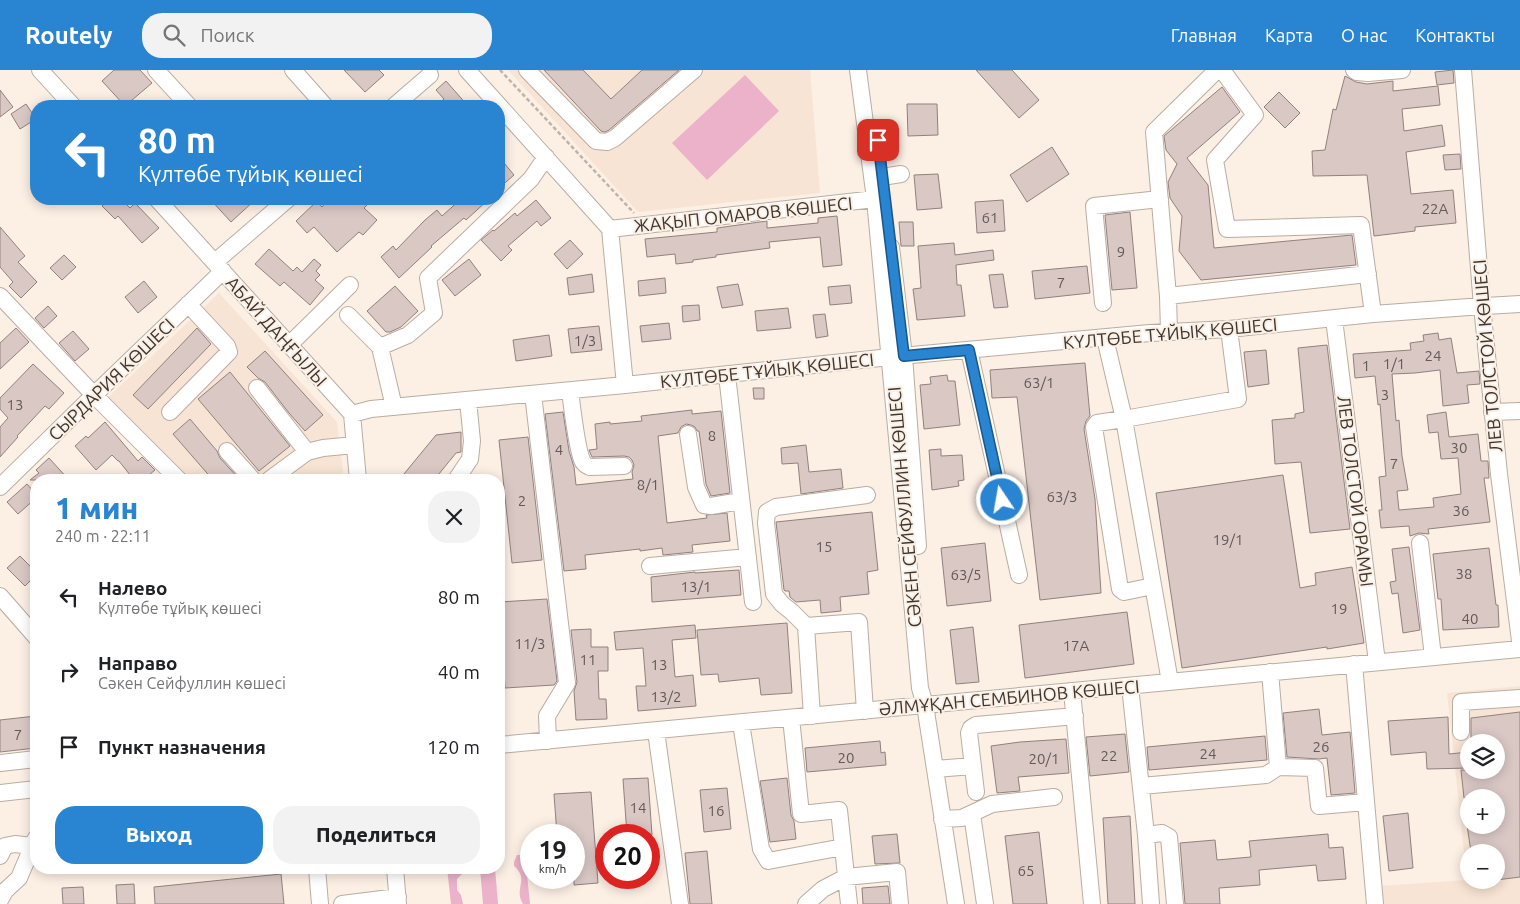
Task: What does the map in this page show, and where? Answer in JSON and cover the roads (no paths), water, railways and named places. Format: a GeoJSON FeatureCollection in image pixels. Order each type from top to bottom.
{"type":"FeatureCollection","features":[{"type":"Feature","properties":{"kind":"street"},"geometry":{"type":"LineString","coordinates":[[40,70],[68,100]]}},
{"type":"Feature","properties":{"kind":"street"},"geometry":{"type":"LineString","coordinates":[[156,70],[184,100]]}},
{"type":"Feature","properties":{"kind":"street"},"geometry":{"type":"LineString","coordinates":[[292,70],[320,100]]}},
{"type":"Feature","properties":{"kind":"street","name":"ЖАҚЫП ОМАРОВ КӨШЕСІ"},"geometry":{"type":"LineString","coordinates":[[467,70],[494,100]]}},
{"type":"Feature","properties":{"kind":"street"},"geometry":{"type":"LineString","coordinates":[[527,70],[596,140],[607,142],[615,138],[694,70]]}},
{"type":"Feature","properties":{"kind":"street","name":"СӘКЕН СЕЙФУЛЛИН КӨШЕСІ"},"geometry":{"type":"LineString","coordinates":[[858,70],[897,357]]}},
{"type":"Feature","properties":{"kind":"street","name":"СӘКЕН СЕЙФУЛЛИН КӨШЕСІ"},"geometry":{"type":"LineString","coordinates":[[869,70],[882,176],[897,357],[920,688],[925,705],[956,904]]}},
{"type":"Feature","properties":{"kind":"street"},"geometry":{"type":"LineString","coordinates":[[1169,332],[1168,296],[1154,132],[1217,70]]}},
{"type":"Feature","properties":{"kind":"street"},"geometry":{"type":"LineString","coordinates":[[1222,70],[1255,115],[1215,160],[1227,229],[1361,225],[1373,314]]}},
{"type":"Feature","properties":{"kind":"street"},"geometry":{"type":"LineString","coordinates":[[1354,70],[1356,72],[1368,73],[1402,70]]}},
{"type":"Feature","properties":{"kind":"street","name":"ЛЕВ ТОЛСТОЙ КӨШЕСІ"},"geometry":{"type":"LineString","coordinates":[[1463,70],[1492,412],[1520,641]]}},
{"type":"Feature","properties":{"kind":"street"},"geometry":{"type":"LineString","coordinates":[[401,100],[430,74]]}},
{"type":"Feature","properties":{"kind":"street","name":"ЖАҚЫП ОМАРОВ КӨШЕСІ"},"geometry":{"type":"LineString","coordinates":[[505,112],[610,229],[625,386]]}},
{"type":"Feature","properties":{"kind":"street"},"geometry":{"type":"LineString","coordinates":[[505,205],[531,180],[546,157]]}},
{"type":"Feature","properties":{"kind":"street"},"geometry":{"type":"LineString","coordinates":[[882,176],[901,174]]}},
{"type":"Feature","properties":{"kind":"street","name":"ЖАҚЫП ОМАРОВ КӨШЕСІ"},"geometry":{"type":"LineString","coordinates":[[610,229],[875,199]]}},
{"type":"Feature","properties":{"kind":"street"},"geometry":{"type":"LineString","coordinates":[[1103,303],[1094,206],[1160,199]]}},
{"type":"Feature","properties":{"kind":"street","name":"АБАЙ ДАҢҒЫЛЫ"},"geometry":{"type":"LineString","coordinates":[[162,205],[352,414]]}},
{"type":"Feature","properties":{"kind":"street","name":"СЫРДАРИЯ КӨШЕСІ"},"geometry":{"type":"LineString","coordinates":[[0,487],[188,304],[219,267],[277,205]]}},
{"type":"Feature","properties":{"kind":"street"},"geometry":{"type":"LineString","coordinates":[[380,347],[408,335],[434,313],[428,278],[505,205]]}},
{"type":"Feature","properties":{"kind":"street"},"geometry":{"type":"LineString","coordinates":[[1168,296],[1368,274]]}},
{"type":"Feature","properties":{"kind":"street"},"geometry":{"type":"LineString","coordinates":[[290,345],[350,286]]}},
{"type":"Feature","properties":{"kind":"street"},"geometry":{"type":"LineString","coordinates":[[0,296],[172,474]]}},
{"type":"Feature","properties":{"kind":"street"},"geometry":{"type":"LineString","coordinates":[[170,412],[229,352],[227,346],[188,304]]}},
{"type":"Feature","properties":{"kind":"street","name":"КҮЛТӨБЕ ТҰЙЫҚ КӨШЕСІ"},"geometry":{"type":"LineString","coordinates":[[352,414],[370,409],[625,386],[969,350],[1169,332],[1229,329],[1373,314],[1520,304]]}},
{"type":"Feature","properties":{"kind":"street"},"geometry":{"type":"LineString","coordinates":[[348,315],[380,347],[394,407]]}},
{"type":"Feature","properties":{"kind":"street","name":"ЛЕВ ТОЛСТОЙ ОРАМЫ"},"geometry":{"type":"LineString","coordinates":[[1334,319],[1377,662]]}},
{"type":"Feature","properties":{"kind":"street"},"geometry":{"type":"LineString","coordinates":[[1154,586],[1124,592],[1120,589],[1094,426],[1097,423],[1238,399],[1229,329]]}},
{"type":"Feature","properties":{"kind":"street"},"geometry":{"type":"LineString","coordinates":[[1105,338],[1124,419],[1170,682]]}},
{"type":"Feature","properties":{"kind":"street"},"geometry":{"type":"LineString","coordinates":[[969,350],[1019,575]]}},
{"type":"Feature","properties":{"kind":"street"},"geometry":{"type":"LineString","coordinates":[[727,375],[754,602]]}},
{"type":"Feature","properties":{"kind":"street"},"geometry":{"type":"LineString","coordinates":[[257,388],[307,452]]}},
{"type":"Feature","properties":{"kind":"street"},"geometry":{"type":"LineString","coordinates":[[570,390],[578,441],[585,465],[590,467],[624,466]]}},
{"type":"Feature","properties":{"kind":"street"},"geometry":{"type":"LineString","coordinates":[[533,394],[567,683],[547,716],[548,741]]}},
{"type":"Feature","properties":{"kind":"street"},"geometry":{"type":"LineString","coordinates":[[460,474],[470,459],[472,441],[468,400]]}},
{"type":"Feature","properties":{"kind":"street"},"geometry":{"type":"LineString","coordinates":[[1492,412],[1520,411]]}},
{"type":"Feature","properties":{"kind":"street"},"geometry":{"type":"LineString","coordinates":[[352,414],[357,474]]}},
{"type":"Feature","properties":{"kind":"street"},"geometry":{"type":"LineString","coordinates":[[688,434],[696,486],[704,505],[711,506],[741,501]]}},
{"type":"Feature","properties":{"kind":"street"},"geometry":{"type":"LineString","coordinates":[[277,474],[307,452],[323,448],[355,445]]}},
{"type":"Feature","properties":{"kind":"street"},"geometry":{"type":"LineString","coordinates":[[227,451],[248,474]]}},
{"type":"Feature","properties":{"kind":"street"},"geometry":{"type":"LineString","coordinates":[[812,716],[806,626],[774,594],[766,523],[767,512],[776,507],[867,495]]}},
{"type":"Feature","properties":{"kind":"street"},"geometry":{"type":"LineString","coordinates":[[1420,543],[1433,657]]}},
{"type":"Feature","properties":{"kind":"street"},"geometry":{"type":"LineString","coordinates":[[650,566],[748,557]]}},
{"type":"Feature","properties":{"kind":"street"},"geometry":{"type":"LineString","coordinates":[[0,596],[30,630]]}},
{"type":"Feature","properties":{"kind":"street"},"geometry":{"type":"LineString","coordinates":[[806,626],[859,622],[865,711]]}},
{"type":"Feature","properties":{"kind":"street","name":"ӘЛМҰҚАН СЕМБИНОВ КӨШЕСІ"},"geometry":{"type":"LineString","coordinates":[[505,745],[1520,649]]}},
{"type":"Feature","properties":{"kind":"street"},"geometry":{"type":"LineString","coordinates":[[1354,664],[1374,904]]}},
{"type":"Feature","properties":{"kind":"street"},"geometry":{"type":"LineString","coordinates":[[1270,672],[1278,767]]}},
{"type":"Feature","properties":{"kind":"street"},"geometry":{"type":"LineString","coordinates":[[1130,686],[1152,904]]}},
{"type":"Feature","properties":{"kind":"street"},"geometry":{"type":"LineString","coordinates":[[1072,691],[1092,904]]}},
{"type":"Feature","properties":{"kind":"street"},"geometry":{"type":"LineString","coordinates":[[1461,732],[1460,702],[1520,698]]}},
{"type":"Feature","properties":{"kind":"street"},"geometry":{"type":"LineString","coordinates":[[976,792],[969,733],[974,726],[1075,716]]}},
{"type":"Feature","properties":{"kind":"street"},"geometry":{"type":"LineString","coordinates":[[791,718],[801,814],[839,810],[849,904]]}},
{"type":"Feature","properties":{"kind":"street"},"geometry":{"type":"LineString","coordinates":[[741,722],[760,849],[768,860],[843,847]]}},
{"type":"Feature","properties":{"kind":"street"},"geometry":{"type":"LineString","coordinates":[[656,730],[680,904]]}},
{"type":"Feature","properties":{"kind":"street"},"geometry":{"type":"LineString","coordinates":[[0,763],[30,760]]}},
{"type":"Feature","properties":{"kind":"street"},"geometry":{"type":"LineString","coordinates":[[935,769],[973,766]]}},
{"type":"Feature","properties":{"kind":"street"},"geometry":{"type":"LineString","coordinates":[[1141,786],[1266,775],[1278,767],[1315,768],[1318,806],[1366,802]]}},
{"type":"Feature","properties":{"kind":"street"},"geometry":{"type":"LineString","coordinates":[[0,793],[30,790]]}},
{"type":"Feature","properties":{"kind":"street"},"geometry":{"type":"LineString","coordinates":[[942,819],[962,818],[992,804],[1054,797]]}},
{"type":"Feature","properties":{"kind":"street"},"geometry":{"type":"LineString","coordinates":[[972,814],[985,904]]}},
{"type":"Feature","properties":{"kind":"street"},"geometry":{"type":"LineString","coordinates":[[1146,835],[1162,832],[1169,837],[1175,904]]}},
{"type":"Feature","properties":{"kind":"street"},"geometry":{"type":"LineString","coordinates":[[2,849],[15,844],[30,842]]}},
{"type":"Feature","properties":{"kind":"street"},"geometry":{"type":"LineString","coordinates":[[0,900],[5,891],[18,878],[30,851]]}},
{"type":"Feature","properties":{"kind":"street"},"geometry":{"type":"LineString","coordinates":[[806,904],[823,889],[846,876],[897,872],[900,904]]}},
{"type":"Feature","properties":{"kind":"street"},"geometry":{"type":"LineString","coordinates":[[318,874],[320,904]]}},
{"type":"Feature","properties":{"kind":"street"},"geometry":{"type":"LineString","coordinates":[[342,904],[398,900],[396,874]]}}]}
